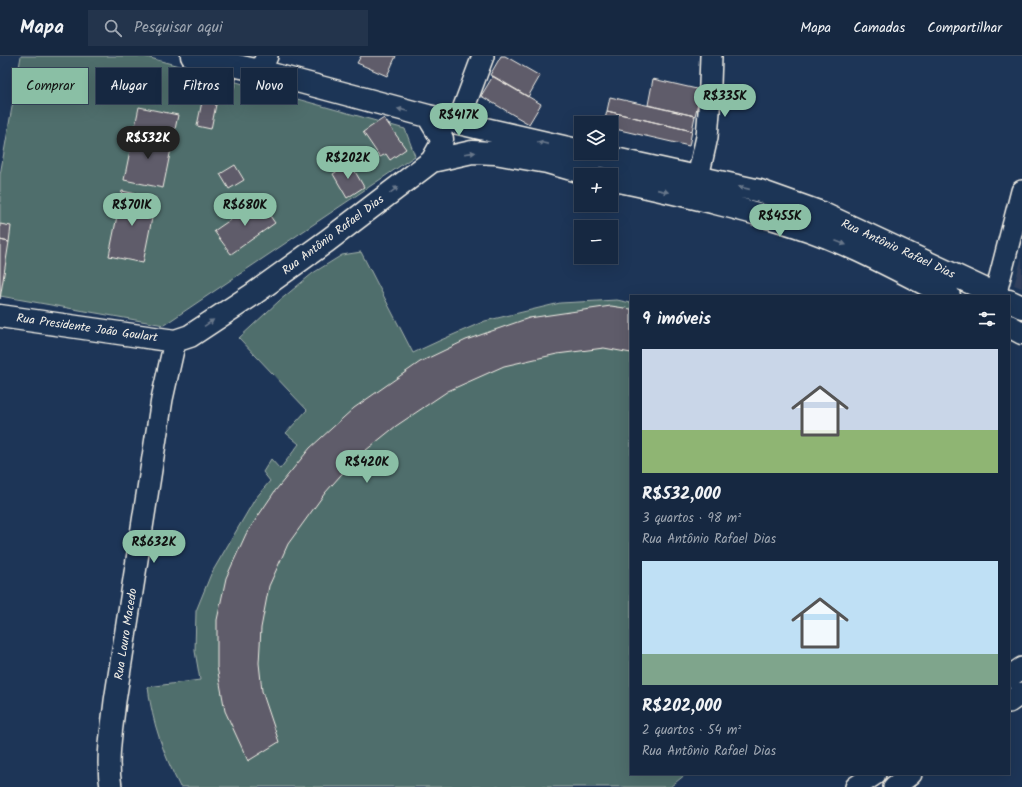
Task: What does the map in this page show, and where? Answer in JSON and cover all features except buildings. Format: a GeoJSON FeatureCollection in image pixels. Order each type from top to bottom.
{"type":"FeatureCollection","features":[{"type":"Feature","properties":{"kind":"street"},"geometry":{"type":"LineString","coordinates":[[192,56],[264,63],[428,116],[574,150]]}},
{"type":"Feature","properties":{"kind":"street"},"geometry":{"type":"LineString","coordinates":[[458,123],[483,56]]}},
{"type":"Feature","properties":{"kind":"street"},"geometry":{"type":"LineString","coordinates":[[698,177],[707,137],[711,56]]}},
{"type":"Feature","properties":{"kind":"street"},"geometry":{"type":"LineString","coordinates":[[428,116],[442,139],[441,145],[432,161]]}},
{"type":"Feature","properties":{"kind":"street","name":"Rua Antônio Rafael Dias"},"geometry":{"type":"LineString","coordinates":[[175,341],[190,336],[252,295],[328,241],[432,161],[472,152],[494,153],[547,162],[574,170]]}},
{"type":"Feature","properties":{"kind":"street","name":"Rua Antônio Rafael Dias"},"geometry":{"type":"LineString","coordinates":[[599,160],[624,175],[798,226],[855,248],[947,295]]}},
{"type":"Feature","properties":{"kind":"street","name":"Rua Antônio Rafael Dias"},"geometry":{"type":"LineString","coordinates":[[624,175],[698,177],[760,191],[819,212],[996,295]]}},
{"type":"Feature","properties":{"kind":"street"},"geometry":{"type":"LineString","coordinates":[[1000,295],[1022,192]]}},
{"type":"Feature","properties":{"kind":"street","name":"Rua Antônio Rafael Dias"},"geometry":{"type":"LineString","coordinates":[[1010,302],[1022,308]]}},
{"type":"Feature","properties":{"kind":"street","name":"Rua Presidente João Goulart"},"geometry":{"type":"LineString","coordinates":[[0,316],[175,341]]}},
{"type":"Feature","properties":{"kind":"street"},"geometry":{"type":"LineString","coordinates":[[1010,327],[1022,333]]}},
{"type":"Feature","properties":{"kind":"street","name":"Rua Louro Macedo"},"geometry":{"type":"LineString","coordinates":[[111,787],[108,774],[115,701],[162,399],[175,341]]}},
{"type":"Feature","properties":{"kind":"street"},"geometry":{"type":"LineString","coordinates":[[1010,676],[1022,668]]}},
{"type":"Feature","properties":{"kind":"street"},"geometry":{"type":"LineString","coordinates":[[1010,701],[1022,692]]}},
{"type":"Feature","properties":{"kind":"street"},"geometry":{"type":"LineString","coordinates":[[856,787],[874,775]]}},
{"type":"Feature","properties":{"kind":"street"},"geometry":{"type":"LineString","coordinates":[[894,787],[910,775]]}},
{"type":"Feature","properties":{"kind":"shaded area"},"geometry":{"type":"Polygon","coordinates":[[[1022,257],[1022,288],[1014,285],[1022,257]]]}},
{"type":"Feature","properties":{"kind":"green space"},"geometry":{"type":"Polygon","coordinates":[[[21,56],[143,56],[186,68],[169,68],[169,104],[233,104],[233,81],[241,83],[241,104],[297,104],[297,99],[405,129],[415,156],[164,325],[0,296],[0,175],[13,104],[88,104],[88,68],[19,68],[21,56]]]}},
{"type":"Feature","properties":{"kind":"green space"},"geometry":{"type":"Polygon","coordinates":[[[361,252],[413,353],[485,321],[560,303],[617,300],[630,303],[630,775],[685,775],[670,787],[180,787],[169,763],[156,726],[152,713],[148,687],[200,680],[195,651],[196,611],[211,574],[255,499],[270,481],[263,472],[271,459],[280,469],[299,444],[286,433],[307,410],[239,338],[279,301],[313,273],[342,255],[361,252]]]}}]}
